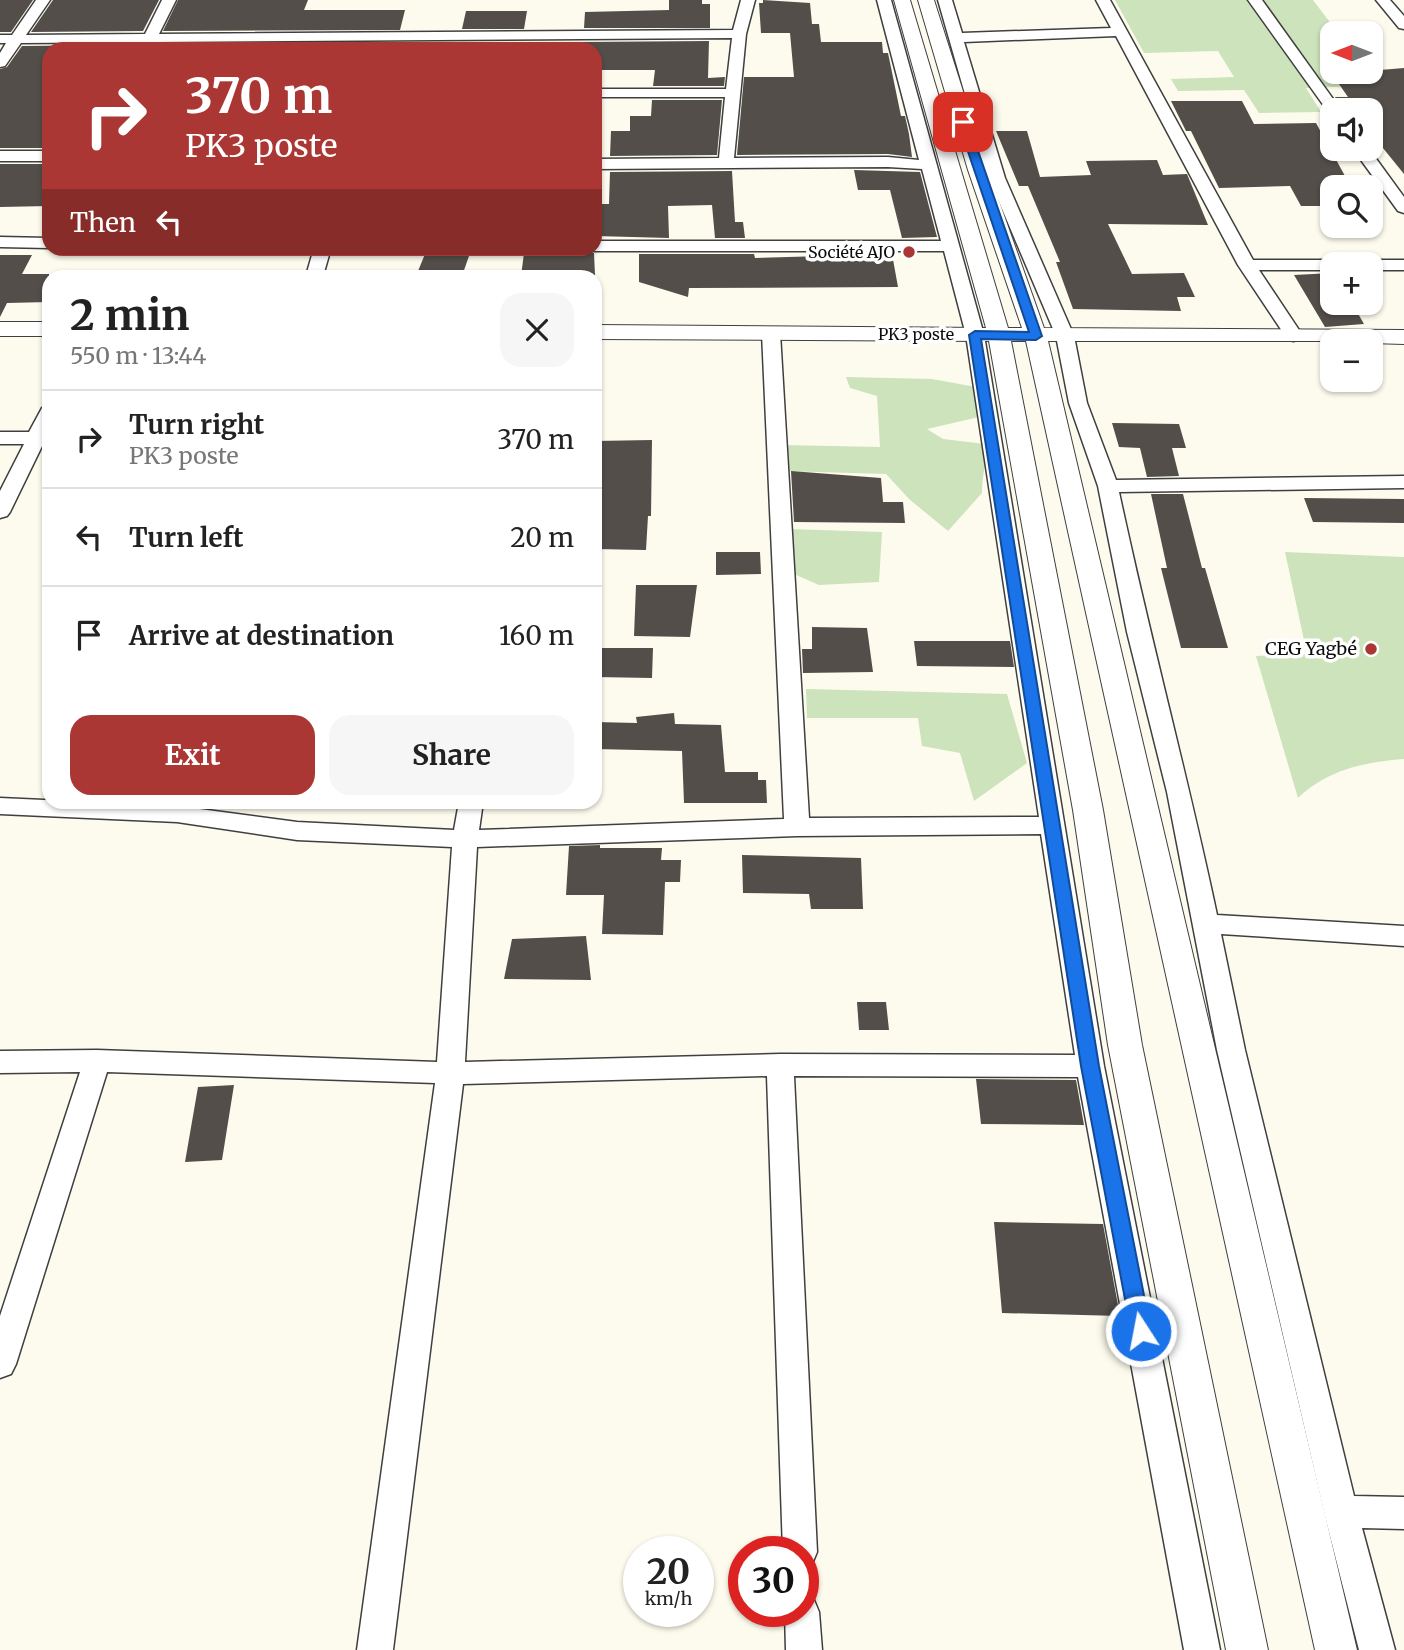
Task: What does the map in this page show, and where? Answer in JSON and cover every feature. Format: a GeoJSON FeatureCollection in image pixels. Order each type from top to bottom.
{"type":"FeatureCollection","features":[{"type":"Feature","properties":{"kind":"street"},"geometry":{"type":"LineString","coordinates":[[0,64],[7,39],[43,0]]}},
{"type":"Feature","properties":{"kind":"street"},"geometry":{"type":"LineString","coordinates":[[149,39],[169,0]]}},
{"type":"Feature","properties":{"kind":"street"},"geometry":{"type":"LineString","coordinates":[[726,164],[739,34],[748,0]]}},
{"type":"Feature","properties":{"kind":"street"},"geometry":{"type":"LineString","coordinates":[[884,0],[951,246],[987,336],[1090,1066],[1202,1650]]}},
{"type":"Feature","properties":{"kind":"street"},"geometry":{"type":"LineString","coordinates":[[902,0],[917,45],[987,336],[1088,810],[1125,1045],[1247,1650]]}},
{"type":"Feature","properties":{"kind":"street"},"geometry":{"type":"LineString","coordinates":[[926,0],[978,170],[1079,402],[1108,486],[1138,632],[1179,792],[1231,1050],[1341,1512],[1377,1650]]}},
{"type":"Feature","properties":{"kind":"street"},"geometry":{"type":"LineString","coordinates":[[945,0],[997,178],[1050,336],[1152,836],[1336,1650]]}},
{"type":"Feature","properties":{"kind":"street"},"geometry":{"type":"LineString","coordinates":[[1103,0],[1247,265],[1294,336]]}},
{"type":"Feature","properties":{"kind":"street"},"geometry":{"type":"LineString","coordinates":[[1255,0],[1325,98]]}},
{"type":"Feature","properties":{"kind":"street"},"geometry":{"type":"LineString","coordinates":[[1383,0],[1404,25]]}},
{"type":"Feature","properties":{"kind":"street"},"geometry":{"type":"LineString","coordinates":[[954,38],[1121,32]]}},
{"type":"Feature","properties":{"kind":"street"},"geometry":{"type":"LineString","coordinates":[[7,39],[236,42],[390,34],[739,34]]}},
{"type":"Feature","properties":{"kind":"street"},"geometry":{"type":"LineString","coordinates":[[387,42],[390,34]]}},
{"type":"Feature","properties":{"kind":"street"},"geometry":{"type":"LineString","coordinates":[[602,93],[735,93]]}},
{"type":"Feature","properties":{"kind":"street"},"geometry":{"type":"LineString","coordinates":[[0,156],[42,156]]}},
{"type":"Feature","properties":{"kind":"street"},"geometry":{"type":"LineString","coordinates":[[1371,161],[1404,208]]}},
{"type":"Feature","properties":{"kind":"street"},"geometry":{"type":"LineString","coordinates":[[602,164],[888,162],[928,165]]}},
{"type":"Feature","properties":{"kind":"street"},"geometry":{"type":"LineString","coordinates":[[0,242],[42,243]]}},
{"type":"Feature","properties":{"kind":"street"},"geometry":{"type":"LineString","coordinates":[[602,246],[951,246]]}},
{"type":"Feature","properties":{"kind":"street"},"geometry":{"type":"LineString","coordinates":[[1247,265],[1320,265]]}},
{"type":"Feature","properties":{"kind":"street"},"geometry":{"type":"LineString","coordinates":[[1383,265],[1404,265]]}},
{"type":"Feature","properties":{"kind":"street"},"geometry":{"type":"LineString","coordinates":[[0,329],[42,329]]}},
{"type":"Feature","properties":{"kind":"street","name":"PK3 poste"},"geometry":{"type":"LineString","coordinates":[[602,332],[1404,337]]}},
{"type":"Feature","properties":{"kind":"street"},"geometry":{"type":"LineString","coordinates":[[771,333],[797,827]]}},
{"type":"Feature","properties":{"kind":"street"},"geometry":{"type":"LineString","coordinates":[[0,438],[42,438],[0,512]]}},
{"type":"Feature","properties":{"kind":"street"},"geometry":{"type":"LineString","coordinates":[[1108,486],[1404,482]]}},
{"type":"Feature","properties":{"kind":"street"},"geometry":{"type":"LineString","coordinates":[[0,806],[42,806]]}},
{"type":"Feature","properties":{"kind":"street"},"geometry":{"type":"LineString","coordinates":[[184,809],[297,831],[466,839],[797,827],[1054,825]]}},
{"type":"Feature","properties":{"kind":"street"},"geometry":{"type":"LineString","coordinates":[[375,1650],[450,1073],[470,809]]}},
{"type":"Feature","properties":{"kind":"street"},"geometry":{"type":"LineString","coordinates":[[1206,924],[1404,936]]}},
{"type":"Feature","properties":{"kind":"street"},"geometry":{"type":"LineString","coordinates":[[0,1062],[97,1061],[450,1073],[780,1065],[1090,1066]]}},
{"type":"Feature","properties":{"kind":"street"},"geometry":{"type":"LineString","coordinates":[[0,1364],[97,1061]]}},
{"type":"Feature","properties":{"kind":"street"},"geometry":{"type":"LineString","coordinates":[[780,1065],[799,1536]]}},
{"type":"Feature","properties":{"kind":"street"},"geometry":{"type":"LineString","coordinates":[[1341,1512],[1404,1513]]}},
{"type":"Feature","properties":{"kind":"street"},"geometry":{"type":"LineString","coordinates":[[803,1627],[804,1650]]}},
{"type":"Feature","properties":{"kind":"green space"},"geometry":{"type":"Polygon","coordinates":[[[1115,0],[1313,0],[1329,21],[1320,21],[1320,84],[1361,84],[1306,88],[1320,112],[1259,113],[1244,90],[1178,91],[1171,79],[1234,77],[1218,51],[1144,53],[1115,0]]]}},
{"type":"Feature","properties":{"kind":"green space"},"geometry":{"type":"Polygon","coordinates":[[[846,377],[932,379],[976,387],[979,417],[927,429],[943,439],[985,444],[982,493],[948,531],[909,499],[886,474],[783,471],[783,445],[880,447],[877,396],[850,388],[846,377]]]}},
{"type":"Feature","properties":{"kind":"green space"},"geometry":{"type":"Polygon","coordinates":[[[789,529],[882,532],[879,582],[819,585],[787,571],[789,529]]]}},
{"type":"Feature","properties":{"kind":"green space"},"geometry":{"type":"Polygon","coordinates":[[[1285,552],[1404,557],[1404,759],[1347,769],[1309,788],[1298,798],[1256,656],[1307,654],[1285,552]]]}},
{"type":"Feature","properties":{"kind":"green space"},"geometry":{"type":"Polygon","coordinates":[[[806,689],[1007,694],[1027,763],[974,801],[960,753],[922,746],[918,718],[807,718],[806,689]]]}},
{"type":"Feature","properties":{"kind":"building"},"geometry":{"type":"Polygon","coordinates":[[[0,0],[33,0],[11,32],[0,32],[0,0]]]}},
{"type":"Feature","properties":{"kind":"building"},"geometry":{"type":"Polygon","coordinates":[[[53,0],[159,0],[143,31],[31,32],[53,0]]]}},
{"type":"Feature","properties":{"kind":"building"},"geometry":{"type":"Polygon","coordinates":[[[178,0],[308,0],[304,10],[405,10],[400,30],[163,31],[178,0]]]}},
{"type":"Feature","properties":{"kind":"building"},"geometry":{"type":"Polygon","coordinates":[[[669,0],[702,0],[702,4],[710,4],[710,28],[584,28],[585,12],[669,10],[669,0]]]}},
{"type":"Feature","properties":{"kind":"building"},"geometry":{"type":"Polygon","coordinates":[[[763,0],[810,3],[812,24],[819,24],[821,42],[882,42],[883,53],[888,53],[901,116],[905,116],[912,157],[888,154],[737,155],[744,77],[794,77],[790,33],[761,33],[759,3],[763,3],[763,0]]]}},
{"type":"Feature","properties":{"kind":"building"},"geometry":{"type":"Polygon","coordinates":[[[466,11],[527,11],[524,29],[462,29],[466,11]]]}},
{"type":"Feature","properties":{"kind":"building"},"geometry":{"type":"Polygon","coordinates":[[[709,41],[708,78],[725,77],[724,86],[653,86],[655,70],[602,70],[602,42],[582,42],[709,41]]]}},
{"type":"Feature","properties":{"kind":"building"},"geometry":{"type":"Polygon","coordinates":[[[22,46],[42,46],[42,148],[0,148],[0,69],[7,67],[22,46]]]}},
{"type":"Feature","properties":{"kind":"building"},"geometry":{"type":"Polygon","coordinates":[[[1404,68],[1404,174],[1383,148],[1383,98],[1335,97],[1348,97],[1339,84],[1383,84],[1383,70],[1404,68]]]}},
{"type":"Feature","properties":{"kind":"building"},"geometry":{"type":"Polygon","coordinates":[[[652,100],[722,100],[717,155],[610,156],[611,131],[630,131],[630,116],[651,116],[652,100]]]}},
{"type":"Feature","properties":{"kind":"building"},"geometry":{"type":"Polygon","coordinates":[[[1171,101],[1242,101],[1254,124],[1316,123],[1320,130],[1320,161],[1337,161],[1344,175],[1320,175],[1320,206],[1301,206],[1290,186],[1219,188],[1191,131],[1186,131],[1171,101]]]}},
{"type":"Feature","properties":{"kind":"building"},"geometry":{"type":"Polygon","coordinates":[[[996,131],[1027,131],[1040,177],[1091,175],[1086,161],[1157,160],[1163,175],[1187,174],[1208,225],[1108,224],[1132,274],[1184,273],[1195,297],[1177,297],[1181,311],[1073,309],[1056,262],[1060,262],[1028,186],[1019,186],[996,131]]]}},
{"type":"Feature","properties":{"kind":"building"},"geometry":{"type":"Polygon","coordinates":[[[0,164],[42,164],[42,206],[0,207],[0,164]]]}},
{"type":"Feature","properties":{"kind":"building"},"geometry":{"type":"Polygon","coordinates":[[[854,170],[920,172],[937,237],[902,238],[890,190],[858,190],[854,170]]]}},
{"type":"Feature","properties":{"kind":"building"},"geometry":{"type":"Polygon","coordinates":[[[732,171],[735,222],[743,222],[745,238],[715,238],[712,205],[668,206],[669,238],[602,236],[602,204],[609,204],[610,172],[732,171]]]}},
{"type":"Feature","properties":{"kind":"building"},"geometry":{"type":"Polygon","coordinates":[[[639,254],[754,254],[755,258],[892,254],[898,287],[689,288],[688,297],[639,282],[639,254]]]}},
{"type":"Feature","properties":{"kind":"building"},"geometry":{"type":"Polygon","coordinates":[[[0,255],[32,255],[22,274],[42,274],[42,302],[7,303],[0,317],[0,255]]]}},
{"type":"Feature","properties":{"kind":"building"},"geometry":{"type":"Polygon","coordinates":[[[424,256],[469,256],[464,270],[418,270],[424,256]]]}},
{"type":"Feature","properties":{"kind":"building"},"geometry":{"type":"Polygon","coordinates":[[[524,256],[594,256],[595,270],[522,270],[524,256]]]}},
{"type":"Feature","properties":{"kind":"building"},"geometry":{"type":"Polygon","coordinates":[[[1320,274],[1320,315],[1359,315],[1364,324],[1325,327],[1294,275],[1320,274]]]}},
{"type":"Feature","properties":{"kind":"building"},"geometry":{"type":"Polygon","coordinates":[[[1112,423],[1179,424],[1186,448],[1172,448],[1179,476],[1147,477],[1140,448],[1119,447],[1112,423]]]}},
{"type":"Feature","properties":{"kind":"building"},"geometry":{"type":"Polygon","coordinates":[[[652,440],[651,516],[648,516],[646,550],[602,549],[602,441],[652,440]]]}},
{"type":"Feature","properties":{"kind":"building"},"geometry":{"type":"Polygon","coordinates":[[[791,471],[881,478],[883,502],[903,502],[905,523],[794,522],[791,471]]]}},
{"type":"Feature","properties":{"kind":"building"},"geometry":{"type":"Polygon","coordinates":[[[1151,494],[1183,494],[1202,568],[1205,568],[1228,648],[1181,648],[1161,568],[1167,568],[1151,494]]]}},
{"type":"Feature","properties":{"kind":"building"},"geometry":{"type":"Polygon","coordinates":[[[1304,498],[1404,499],[1404,523],[1313,522],[1304,498]]]}},
{"type":"Feature","properties":{"kind":"building"},"geometry":{"type":"Polygon","coordinates":[[[716,552],[760,552],[761,574],[716,575],[716,552]]]}},
{"type":"Feature","properties":{"kind":"building"},"geometry":{"type":"Polygon","coordinates":[[[636,585],[697,585],[690,637],[634,636],[636,585]]]}},
{"type":"Feature","properties":{"kind":"building"},"geometry":{"type":"Polygon","coordinates":[[[812,627],[867,628],[873,672],[803,673],[802,649],[812,649],[812,627]]]}},
{"type":"Feature","properties":{"kind":"building"},"geometry":{"type":"Polygon","coordinates":[[[914,641],[1010,641],[1014,667],[917,666],[914,641]]]}},
{"type":"Feature","properties":{"kind":"building"},"geometry":{"type":"Polygon","coordinates":[[[602,648],[653,648],[652,678],[602,677],[602,648]]]}},
{"type":"Feature","properties":{"kind":"building"},"geometry":{"type":"Polygon","coordinates":[[[674,713],[675,724],[721,725],[725,772],[758,772],[758,780],[766,780],[767,803],[684,803],[682,751],[602,749],[602,722],[637,723],[636,717],[674,713]]]}},
{"type":"Feature","properties":{"kind":"building"},"geometry":{"type":"Polygon","coordinates":[[[600,845],[600,848],[662,848],[661,860],[681,860],[680,882],[665,882],[663,935],[602,934],[604,895],[566,895],[569,846],[600,845]]]}},
{"type":"Feature","properties":{"kind":"building"},"geometry":{"type":"Polygon","coordinates":[[[742,855],[861,858],[863,909],[811,909],[809,894],[743,893],[742,855]]]}},
{"type":"Feature","properties":{"kind":"building"},"geometry":{"type":"Polygon","coordinates":[[[586,936],[591,980],[504,979],[512,939],[586,936]]]}},
{"type":"Feature","properties":{"kind":"building"},"geometry":{"type":"Polygon","coordinates":[[[857,1002],[886,1002],[889,1030],[859,1030],[857,1002]]]}},
{"type":"Feature","properties":{"kind":"building"},"geometry":{"type":"Polygon","coordinates":[[[976,1079],[1076,1080],[1084,1125],[981,1124],[976,1079]]]}},
{"type":"Feature","properties":{"kind":"building"},"geometry":{"type":"Polygon","coordinates":[[[234,1085],[222,1160],[185,1162],[198,1087],[234,1085]]]}},
{"type":"Feature","properties":{"kind":"building"},"geometry":{"type":"Polygon","coordinates":[[[994,1222],[1103,1224],[1120,1316],[1002,1313],[994,1222]]]}},
{"type":"Feature","properties":{"kind":"place","name":"Société AJO"},"geometry":{"type":"Point","coordinates":[909,252]}},
{"type":"Feature","properties":{"kind":"place","name":"CEG Yagbé"},"geometry":{"type":"Point","coordinates":[1371,649]}},
{"type":"Feature","properties":{"kind":"route"},"geometry":{"type":"LineString","coordinates":[[963,122],[1036,336],[975,335],[1090,1066],[1141,1331]]}}]}
